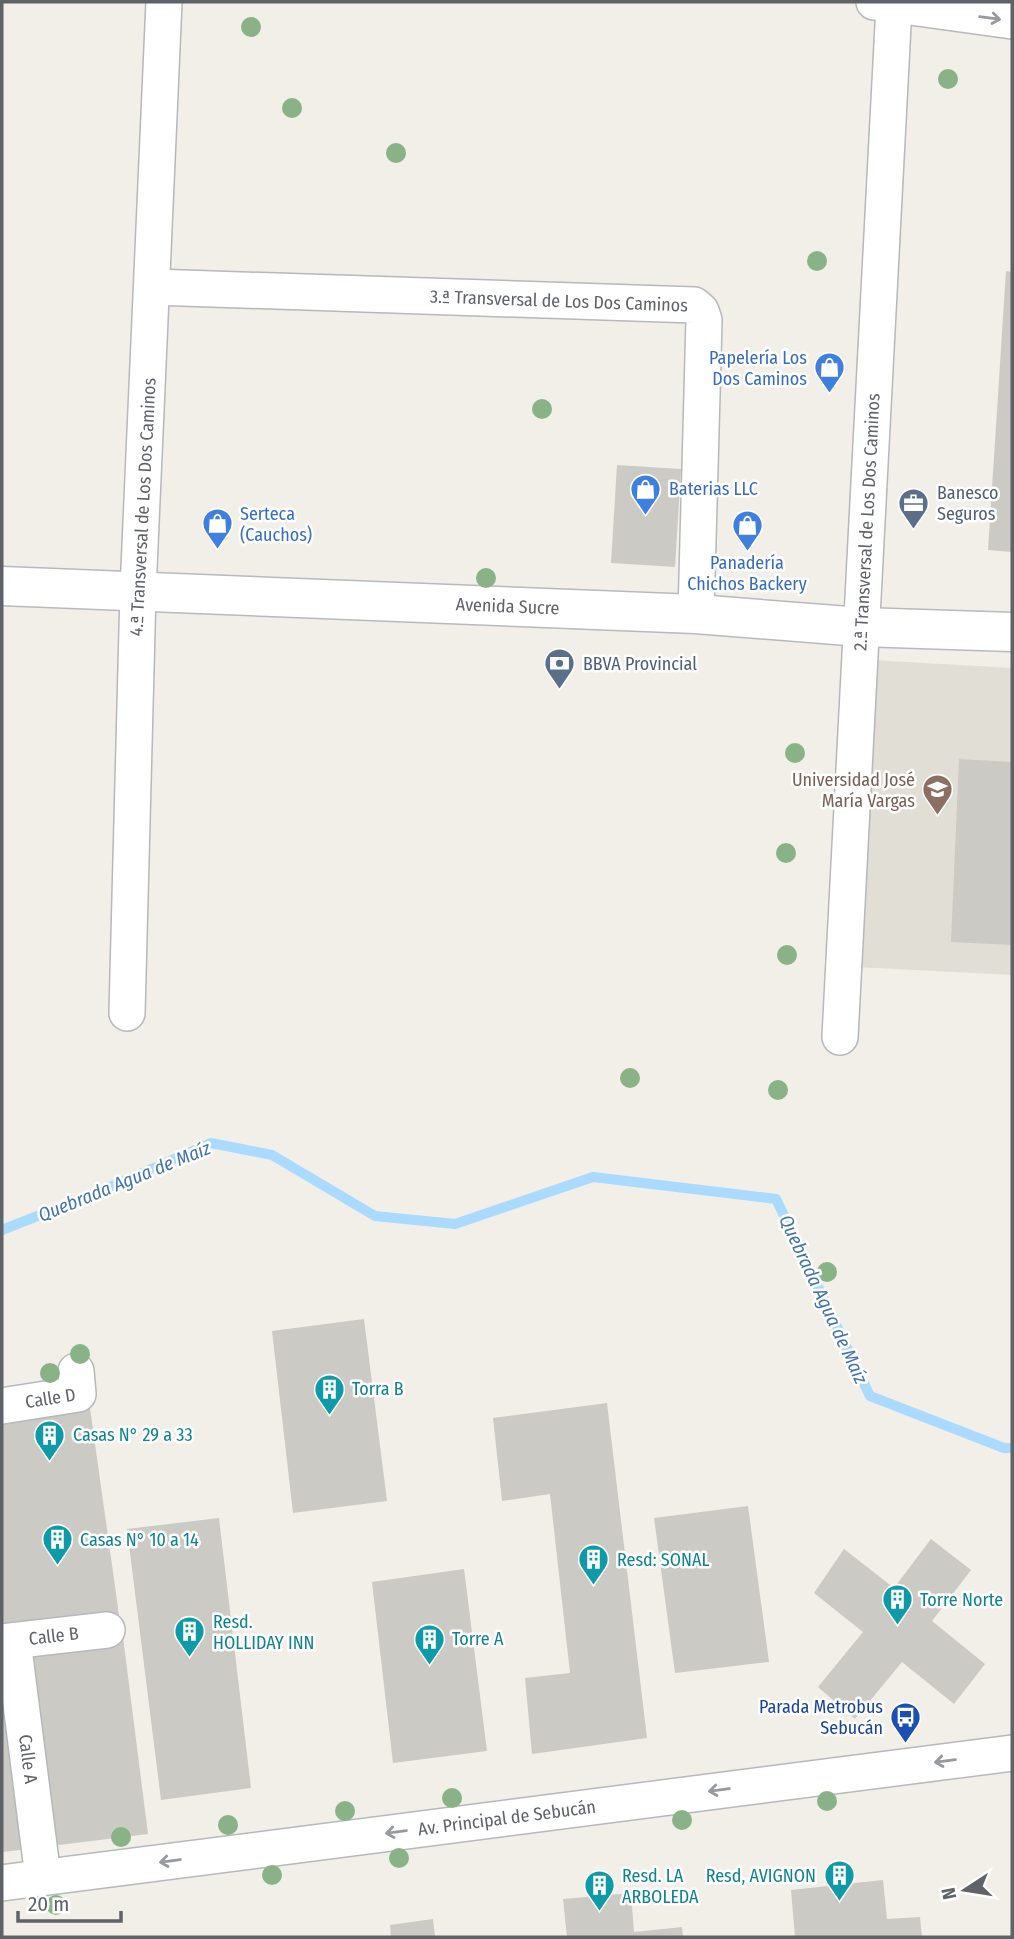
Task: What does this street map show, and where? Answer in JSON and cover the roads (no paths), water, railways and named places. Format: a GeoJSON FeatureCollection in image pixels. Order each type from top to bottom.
{"type":"FeatureCollection","features":[{"type":"Feature","properties":{"kind":"main road","name":"Avenida Sucre"},"geometry":{"type":"LineString","coordinates":[[2,586],[696,614],[861,627],[1012,632]]}},
{"type":"Feature","properties":{"kind":"street","name":"4.ª Transversal de Los Dos Caminos"},"geometry":{"type":"LineString","coordinates":[[127,1013],[138,591],[164,2]]}},
{"type":"Feature","properties":{"kind":"street"},"geometry":{"type":"LineString","coordinates":[[884,4],[1012,21]]}},
{"type":"Feature","properties":{"kind":"street","name":"2.ª Transversal de Los Dos Caminos"},"geometry":{"type":"LineString","coordinates":[[840,1037],[861,627],[884,4]]}},
{"type":"Feature","properties":{"kind":"street","name":"3.ª Transversal de Los Dos Caminos"},"geometry":{"type":"LineString","coordinates":[[153,287],[694,305],[701,311],[704,320],[696,614]]}},
{"type":"Feature","properties":{"kind":"street","name":"Calle D"},"geometry":{"type":"LineString","coordinates":[[2,1406],[78,1394],[76,1371]]}},
{"type":"Feature","properties":{"kind":"street","name":"Calle B"},"geometry":{"type":"LineString","coordinates":[[8,1642],[107,1630]]}},
{"type":"Feature","properties":{"kind":"street","name":"Calle A"},"geometry":{"type":"LineString","coordinates":[[8,1642],[43,1877]]}},
{"type":"Feature","properties":{"kind":"street","name":"Av. Principal de Sebucán"},"geometry":{"type":"LineString","coordinates":[[2,1883],[1012,1753]]}},
{"type":"Feature","properties":{"kind":"waterway","name":"Quebrada Agua de Maíz"},"geometry":{"type":"LineString","coordinates":[[2,1230],[211,1143],[272,1155],[375,1216],[455,1224],[593,1177],[776,1199],[870,1396],[1004,1448],[1012,1448]]}},
{"type":"Feature","properties":{"kind":"place","name":"Papelería Los Dos Caminos"},"geometry":{"type":"Point","coordinates":[830,395]}},
{"type":"Feature","properties":{"kind":"place","name":"Baterias LLC"},"geometry":{"type":"Point","coordinates":[646,516]}},
{"type":"Feature","properties":{"kind":"place","name":"Banesco Seguros"},"geometry":{"type":"Point","coordinates":[914,530]}},
{"type":"Feature","properties":{"kind":"place","name":"Serteca (Cauchos)"},"geometry":{"type":"Point","coordinates":[217,551]}},
{"type":"Feature","properties":{"kind":"place","name":"Panadería Chichos Backery"},"geometry":{"type":"Point","coordinates":[747,552]}},
{"type":"Feature","properties":{"kind":"place","name":"BBVA Provincial"},"geometry":{"type":"Point","coordinates":[560,691]}},
{"type":"Feature","properties":{"kind":"place","name":"Universidad José María Vargas"},"geometry":{"type":"Point","coordinates":[938,817]}},
{"type":"Feature","properties":{"kind":"place","name":"Torra B"},"geometry":{"type":"Point","coordinates":[329,1416]}},
{"type":"Feature","properties":{"kind":"place","name":"Casas N° 29 a 33"},"geometry":{"type":"Point","coordinates":[50,1462]}},
{"type":"Feature","properties":{"kind":"place","name":"Casas N° 10 a 14"},"geometry":{"type":"Point","coordinates":[57,1567]}},
{"type":"Feature","properties":{"kind":"place","name":"Resd: SONAL"},"geometry":{"type":"Point","coordinates":[594,1587]}},
{"type":"Feature","properties":{"kind":"place","name":"Torre Norte"},"geometry":{"type":"Point","coordinates":[897,1627]}},
{"type":"Feature","properties":{"kind":"place","name":"Resd. HOLLIDAY INN"},"geometry":{"type":"Point","coordinates":[190,1659]}},
{"type":"Feature","properties":{"kind":"place","name":"Torre A"},"geometry":{"type":"Point","coordinates":[429,1666]}},
{"type":"Feature","properties":{"kind":"place","name":"Parada Metrobus Sebucán"},"geometry":{"type":"Point","coordinates":[906,1744]}},
{"type":"Feature","properties":{"kind":"place","name":"Resd, AVIGNON"},"geometry":{"type":"Point","coordinates":[839,1903]}},
{"type":"Feature","properties":{"kind":"place","name":"Resd. LA ARBOLEDA"},"geometry":{"type":"Point","coordinates":[599,1913]}}]}
